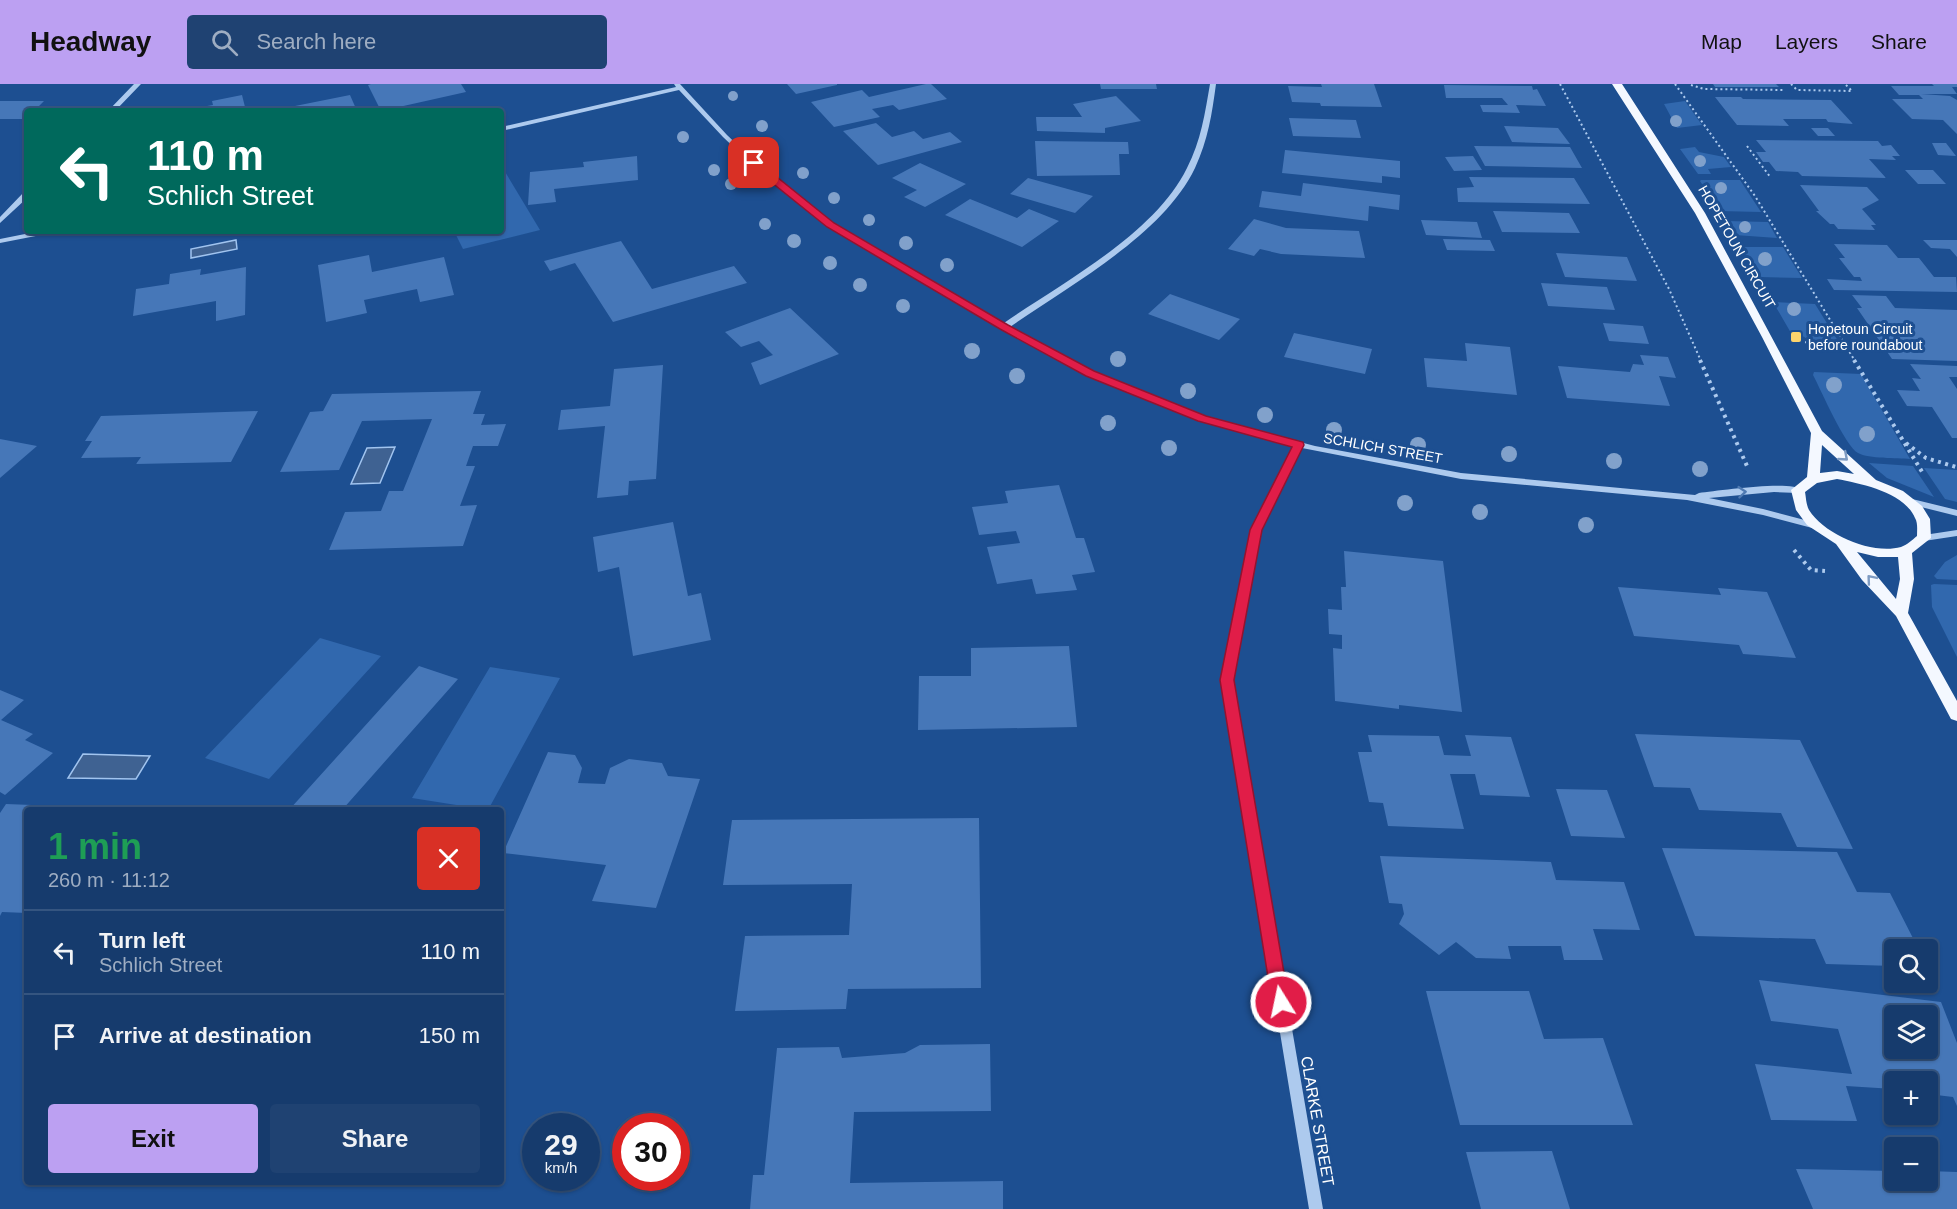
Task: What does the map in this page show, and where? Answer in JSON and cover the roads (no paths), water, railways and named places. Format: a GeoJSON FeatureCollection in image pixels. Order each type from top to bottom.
{"type":"FeatureCollection","features":[{"type":"Feature","properties":{"kind":"main road","name":"HOPETOUN CIRCUIT"},"geometry":{"type":"LineString","coordinates":[[1617,84],[1700,213],[1768,337],[1817,433],[1870,481]]}},
{"type":"Feature","properties":{"kind":"main road"},"geometry":{"type":"LineString","coordinates":[[1813,479],[1817,433]]}},
{"type":"Feature","properties":{"kind":"main road"},"geometry":{"type":"LineString","coordinates":[[1837,475],[1870,481],[1908,501],[1923,519],[1924,538],[1905,551],[1872,551],[1842,543],[1816,526],[1802,511],[1798,490],[1813,479],[1837,475]]}},
{"type":"Feature","properties":{"kind":"main road"},"geometry":{"type":"LineString","coordinates":[[1842,543],[1901,613],[1957,715]]}},
{"type":"Feature","properties":{"kind":"main road"},"geometry":{"type":"LineString","coordinates":[[1901,613],[1907,579],[1905,551]]}},
{"type":"Feature","properties":{"kind":"street"},"geometry":{"type":"LineString","coordinates":[[114,108],[138,84]]}},
{"type":"Feature","properties":{"kind":"street"},"geometry":{"type":"LineString","coordinates":[[1004,327],[1124,246],[1160,212],[1186,180],[1202,144],[1211,114],[1213,84]]}},
{"type":"Feature","properties":{"kind":"street"},"geometry":{"type":"LineString","coordinates":[[504,128],[679,86]]}},
{"type":"Feature","properties":{"kind":"street","name":"SCHLICH STREET"},"geometry":{"type":"LineString","coordinates":[[679,86],[725,136],[768,177],[831,225],[1004,327],[1090,373],[1192,415],[1299,445],[1461,476],[1687,497],[1763,512],[1816,526]]}},
{"type":"Feature","properties":{"kind":"street"},"geometry":{"type":"LineString","coordinates":[[0,221],[24,197]]}},
{"type":"Feature","properties":{"kind":"street"},"geometry":{"type":"LineString","coordinates":[[0,241],[36,234]]}},
{"type":"Feature","properties":{"kind":"street","name":"CLARKE STREET"},"geometry":{"type":"LineString","coordinates":[[1299,445],[1256,530],[1227,680],[1316,1209]]}},
{"type":"Feature","properties":{"kind":"street","name":"SCHLICH STREET"},"geometry":{"type":"LineString","coordinates":[[1687,497],[1755,490],[1798,490]]}},
{"type":"Feature","properties":{"kind":"street"},"geometry":{"type":"LineString","coordinates":[[1908,501],[1953,512]]}},
{"type":"Feature","properties":{"kind":"street"},"geometry":{"type":"LineString","coordinates":[[1924,538],[1957,533]]}},
{"type":"Feature","properties":{"kind":"place","name":"Hopetoun Circuit before roundabout"},"geometry":{"type":"Point","coordinates":[1796,337]}}]}
